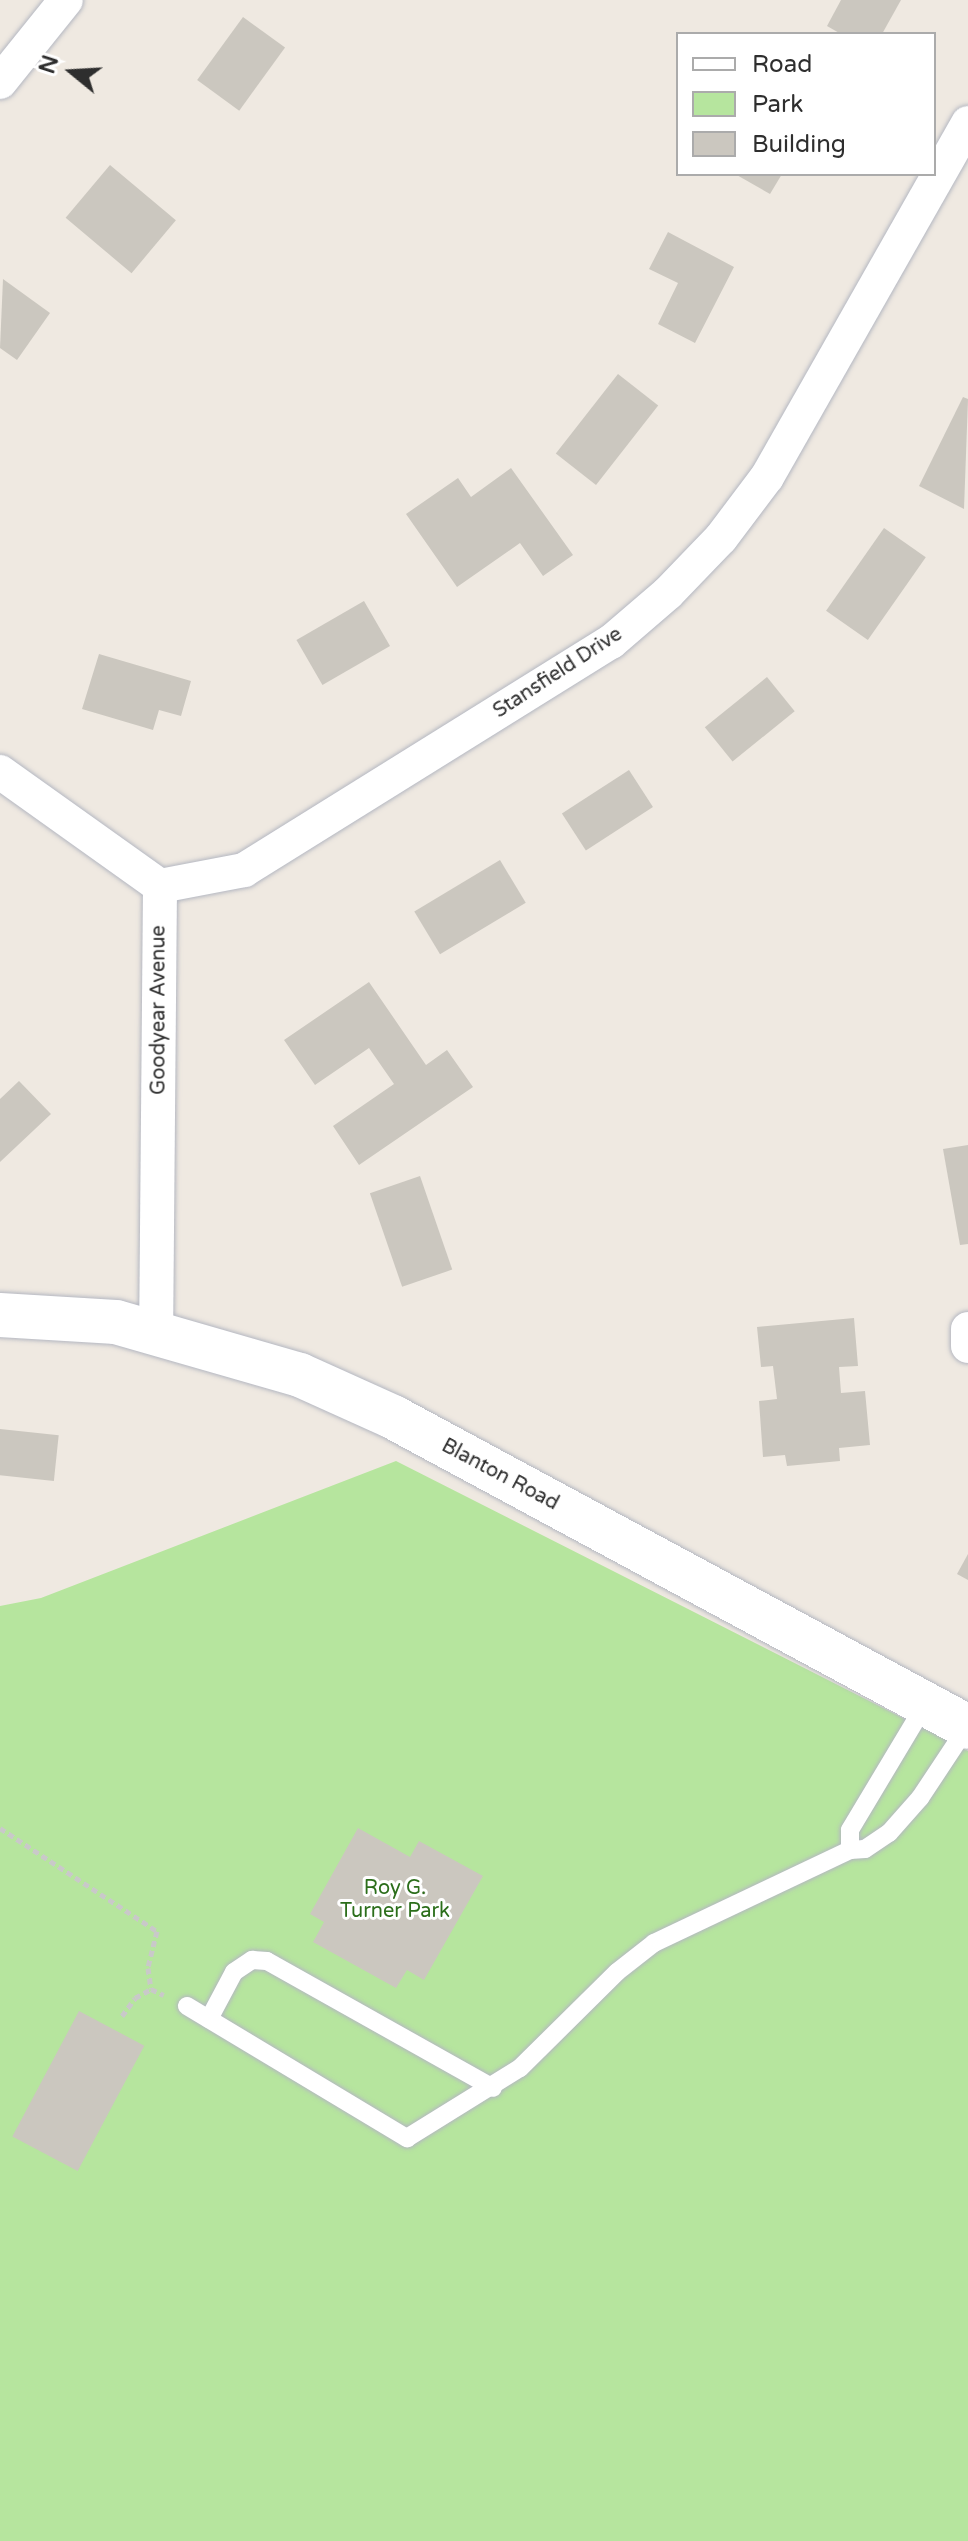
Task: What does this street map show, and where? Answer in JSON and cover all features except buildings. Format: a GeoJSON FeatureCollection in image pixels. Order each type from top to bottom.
{"type":"FeatureCollection","features":[{"type":"Feature","properties":{"kind":"street"},"geometry":{"type":"LineString","coordinates":[[0,82],[66,0]]}},
{"type":"Feature","properties":{"kind":"street","name":"Stansfield Drive"},"geometry":{"type":"LineString","coordinates":[[160,886],[244,870],[611,642],[668,593],[721,538],[767,477],[968,123]]}},
{"type":"Feature","properties":{"kind":"street"},"geometry":{"type":"LineString","coordinates":[[0,772],[160,886]]}},
{"type":"Feature","properties":{"kind":"street","name":"Goodyear Avenue"},"geometry":{"type":"LineString","coordinates":[[156,1331],[160,886]]}},
{"type":"Feature","properties":{"kind":"street","name":"Blanton Road"},"geometry":{"type":"LineString","coordinates":[[0,1315],[116,1322],[156,1331],[300,1375],[393,1417],[967,1727]]}},
{"type":"Feature","properties":{"kind":"street"},"geometry":{"type":"LineString","coordinates":[[968,1329],[968,1346]]}},
{"type":"Feature","properties":{"kind":"lane"},"geometry":{"type":"LineString","coordinates":[[850,1850],[850,1830],[926,1703]]}},
{"type":"Feature","properties":{"kind":"lane"},"geometry":{"type":"LineString","coordinates":[[187,2006],[407,2138],[493,2088],[654,1943],[850,1850],[865,1849],[889,1833],[920,1798],[967,1727]]}},
{"type":"Feature","properties":{"kind":"lane"},"geometry":{"type":"LineString","coordinates":[[209,2019],[234,1972],[252,1960],[267,1961],[493,2088]]}},
{"type":"Feature","properties":{"kind":"path"},"geometry":{"type":"LineString","coordinates":[[0,1828],[157,1931],[148,1968],[151,1989]]}},
{"type":"Feature","properties":{"kind":"path"},"geometry":{"type":"LineString","coordinates":[[151,1989],[187,2006]]}},
{"type":"Feature","properties":{"kind":"path"},"geometry":{"type":"LineString","coordinates":[[122,2016],[135,1998],[151,1989]]}},
{"type":"Feature","properties":{"kind":"green space","name":"Roy G. Turner Park"},"geometry":{"type":"Polygon","coordinates":[[[396,1461],[968,1751],[968,2541],[0,2541],[0,1606],[41,1598],[396,1461]]]}}]}
